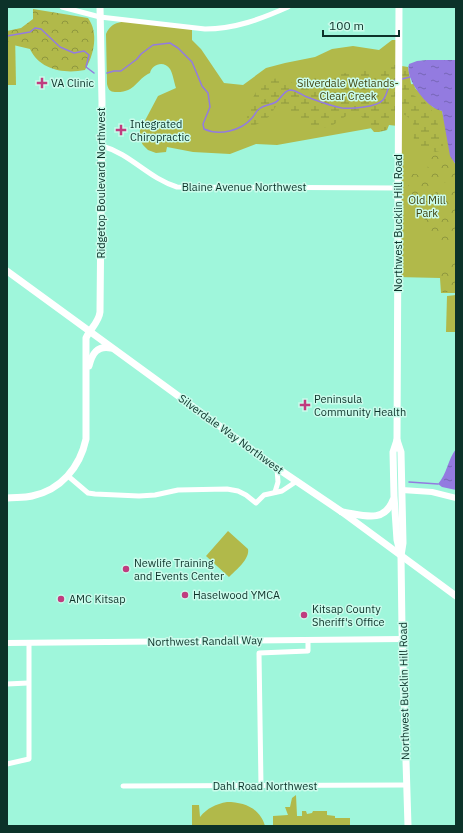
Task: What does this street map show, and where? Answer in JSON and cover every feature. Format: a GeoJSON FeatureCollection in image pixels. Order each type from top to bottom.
{"type":"FeatureCollection","features":[{"type":"Feature","properties":{"kind":"main road","name":"Ridgetop Boulevard Northwest"},"geometry":{"type":"LineString","coordinates":[[89,331],[99,319],[100,312],[102,146],[100,7]]}},
{"type":"Feature","properties":{"kind":"main road","name":"Northwest Bucklin Hill Road"},"geometry":{"type":"LineString","coordinates":[[399,7],[397,440],[393,452],[397,540],[401,556]]}},
{"type":"Feature","properties":{"kind":"main road","name":"Silverdale Way Northwest"},"geometry":{"type":"LineString","coordinates":[[7,271],[277,468],[342,512],[456,596]]}},
{"type":"Feature","properties":{"kind":"main road"},"geometry":{"type":"LineString","coordinates":[[7,498],[43,493],[68,476],[79,460],[86,438],[86,341],[89,331]]}},
{"type":"Feature","properties":{"kind":"main road"},"geometry":{"type":"LineString","coordinates":[[86,382],[93,354],[103,347],[112,348]]}},
{"type":"Feature","properties":{"kind":"main road","name":"Northwest Bucklin Hill Road"},"geometry":{"type":"LineString","coordinates":[[397,440],[401,452],[403,543],[401,556],[406,785],[409,826]]}},
{"type":"Feature","properties":{"kind":"main road","name":"Northwest Bucklin Hill Road"},"geometry":{"type":"LineString","coordinates":[[394,477],[402,490]]}},
{"type":"Feature","properties":{"kind":"main road"},"geometry":{"type":"LineString","coordinates":[[342,512],[374,516],[381,515],[391,506],[394,496]]}},
{"type":"Feature","properties":{"kind":"street"},"geometry":{"type":"LineString","coordinates":[[62,7],[100,17],[212,29],[242,25],[288,7]]}},
{"type":"Feature","properties":{"kind":"street","name":"Blaine Avenue Northwest"},"geometry":{"type":"LineString","coordinates":[[102,146],[118,152],[157,179],[177,187],[398,188]]}},
{"type":"Feature","properties":{"kind":"street"},"geometry":{"type":"LineString","coordinates":[[275,492],[278,482],[277,468]]}},
{"type":"Feature","properties":{"kind":"street"},"geometry":{"type":"LineString","coordinates":[[68,476],[88,493],[139,496],[155,495],[178,490],[227,490],[238,491],[256,503],[264,495],[282,492],[296,481]]}},
{"type":"Feature","properties":{"kind":"street"},"geometry":{"type":"LineString","coordinates":[[402,490],[432,492],[456,498]]}},
{"type":"Feature","properties":{"kind":"street","name":"Northwest Randall Way"},"geometry":{"type":"LineString","coordinates":[[7,644],[403,639]]}},
{"type":"Feature","properties":{"kind":"street"},"geometry":{"type":"LineString","coordinates":[[261,786],[259,653],[308,651],[308,640]]}},
{"type":"Feature","properties":{"kind":"street"},"geometry":{"type":"LineString","coordinates":[[7,764],[29,759],[29,644]]}},
{"type":"Feature","properties":{"kind":"street"},"geometry":{"type":"LineString","coordinates":[[7,684],[28,683]]}},
{"type":"Feature","properties":{"kind":"street","name":"Dahl Road Northwest"},"geometry":{"type":"LineString","coordinates":[[123,786],[406,785]]}},
{"type":"Feature","properties":{"kind":"green space"},"geometry":{"type":"Polygon","coordinates":[[[33,9],[88,18],[93,30],[94,44],[91,58],[85,70],[61,71],[53,69],[40,62],[30,49],[9,44],[7,83],[7,31],[21,28],[33,19],[33,9]]]}},
{"type":"Feature","properties":{"kind":"green space","name":"Silverdale Wetlands- Clear Creek"},"geometry":{"type":"Polygon","coordinates":[[[136,21],[192,28],[192,40],[201,49],[224,83],[243,85],[266,68],[315,57],[332,49],[353,46],[379,50],[392,40],[399,40],[399,85],[414,84],[415,88],[433,107],[442,111],[456,165],[456,293],[441,293],[440,278],[397,277],[398,126],[389,125],[277,145],[256,144],[230,154],[193,152],[167,147],[166,152],[156,153],[148,150],[139,138],[140,130],[158,96],[176,88],[170,69],[168,66],[158,64],[153,67],[150,73],[131,88],[122,92],[111,91],[107,84],[106,34],[108,29],[118,23],[136,21]]]}},
{"type":"Feature","properties":{"kind":"green space"},"geometry":{"type":"Polygon","coordinates":[[[15,32],[16,85],[7,85],[7,34],[15,32]]]}},
{"type":"Feature","properties":{"kind":"green space"},"geometry":{"type":"Polygon","coordinates":[[[389,64],[408,67],[413,95],[425,102],[433,112],[433,116],[437,119],[443,150],[436,152],[414,143],[413,121],[405,115],[397,115],[389,119],[387,130],[379,132],[374,132],[360,115],[355,113],[346,116],[328,127],[316,128],[307,126],[289,109],[277,105],[270,116],[259,123],[253,126],[246,123],[249,105],[256,92],[272,79],[280,78],[300,86],[315,78],[330,77],[357,70],[373,73],[380,71],[389,64]]]}},
{"type":"Feature","properties":{"kind":"green space"},"geometry":{"type":"Polygon","coordinates":[[[446,151],[455,172],[455,180],[438,184],[421,194],[408,195],[408,177],[412,174],[420,176],[426,174],[430,158],[440,152],[446,151]]]}},
{"type":"Feature","properties":{"kind":"green space","name":"Old Mill Park"},"geometry":{"type":"Polygon","coordinates":[[[456,182],[456,203],[452,205],[456,208],[456,239],[450,242],[444,242],[438,240],[430,231],[421,205],[422,202],[429,196],[448,188],[456,182]]]}},
{"type":"Feature","properties":{"kind":"green space"},"geometry":{"type":"Polygon","coordinates":[[[456,249],[456,292],[442,292],[440,274],[454,261],[456,249]]]}},
{"type":"Feature","properties":{"kind":"green space"},"geometry":{"type":"Polygon","coordinates":[[[456,295],[456,332],[446,332],[447,296],[456,295]]]}},
{"type":"Feature","properties":{"kind":"green space"},"geometry":{"type":"Polygon","coordinates":[[[228,531],[248,549],[245,560],[229,577],[206,556],[228,531]]]}},
{"type":"Feature","properties":{"kind":"green space"},"geometry":{"type":"Polygon","coordinates":[[[296,795],[297,816],[302,816],[302,811],[306,811],[307,814],[312,813],[313,811],[327,811],[327,815],[335,816],[335,818],[350,818],[350,826],[273,826],[273,816],[288,815],[285,807],[290,807],[292,798],[296,795]]]}},
{"type":"Feature","properties":{"kind":"green space"},"geometry":{"type":"Polygon","coordinates":[[[227,802],[239,803],[255,810],[263,820],[265,826],[192,826],[192,805],[199,805],[200,817],[212,807],[227,802]]]}},
{"type":"Feature","properties":{"kind":"water"},"geometry":{"type":"Polygon","coordinates":[[[427,60],[456,60],[456,165],[450,156],[442,111],[429,104],[415,88],[408,69],[409,64],[427,60]]]}},
{"type":"Feature","properties":{"kind":"water"},"geometry":{"type":"Polygon","coordinates":[[[456,449],[456,490],[442,487],[438,484],[456,449]]]}},
{"type":"Feature","properties":{"kind":"waterway"},"geometry":{"type":"LineString","coordinates":[[7,36],[30,32],[35,28],[41,29],[60,47],[74,53],[84,51],[89,55],[86,67],[94,73]]}},
{"type":"Feature","properties":{"kind":"waterway"},"geometry":{"type":"LineString","coordinates":[[107,73],[121,71],[153,45],[170,43],[178,48],[192,62],[202,86],[208,93],[210,107],[203,124],[204,129],[216,132],[230,131],[242,126],[252,118],[259,109],[276,102],[284,93],[290,90],[339,107],[358,108],[370,106],[383,100],[386,96],[390,82],[396,80]]}},
{"type":"Feature","properties":{"kind":"waterway"},"geometry":{"type":"LineString","coordinates":[[402,79],[410,77]]}},
{"type":"Feature","properties":{"kind":"waterway"},"geometry":{"type":"LineString","coordinates":[[409,482],[438,484]]}},
{"type":"Feature","properties":{"kind":"place","name":"VA Clinic"},"geometry":{"type":"Point","coordinates":[42,83]}},
{"type":"Feature","properties":{"kind":"place","name":"Integrated Chiropractic"},"geometry":{"type":"Point","coordinates":[121,130]}},
{"type":"Feature","properties":{"kind":"place","name":"Peninsula Community Health"},"geometry":{"type":"Point","coordinates":[305,405]}},
{"type":"Feature","properties":{"kind":"place","name":"Newlife Training and Events Center"},"geometry":{"type":"Point","coordinates":[126,569]}},
{"type":"Feature","properties":{"kind":"place","name":"Haselwood YMCA"},"geometry":{"type":"Point","coordinates":[185,595]}},
{"type":"Feature","properties":{"kind":"place","name":"AMC Kitsap"},"geometry":{"type":"Point","coordinates":[61,599]}},
{"type":"Feature","properties":{"kind":"place","name":"Kitsap County Sheriff's Office"},"geometry":{"type":"Point","coordinates":[304,615]}}]}
